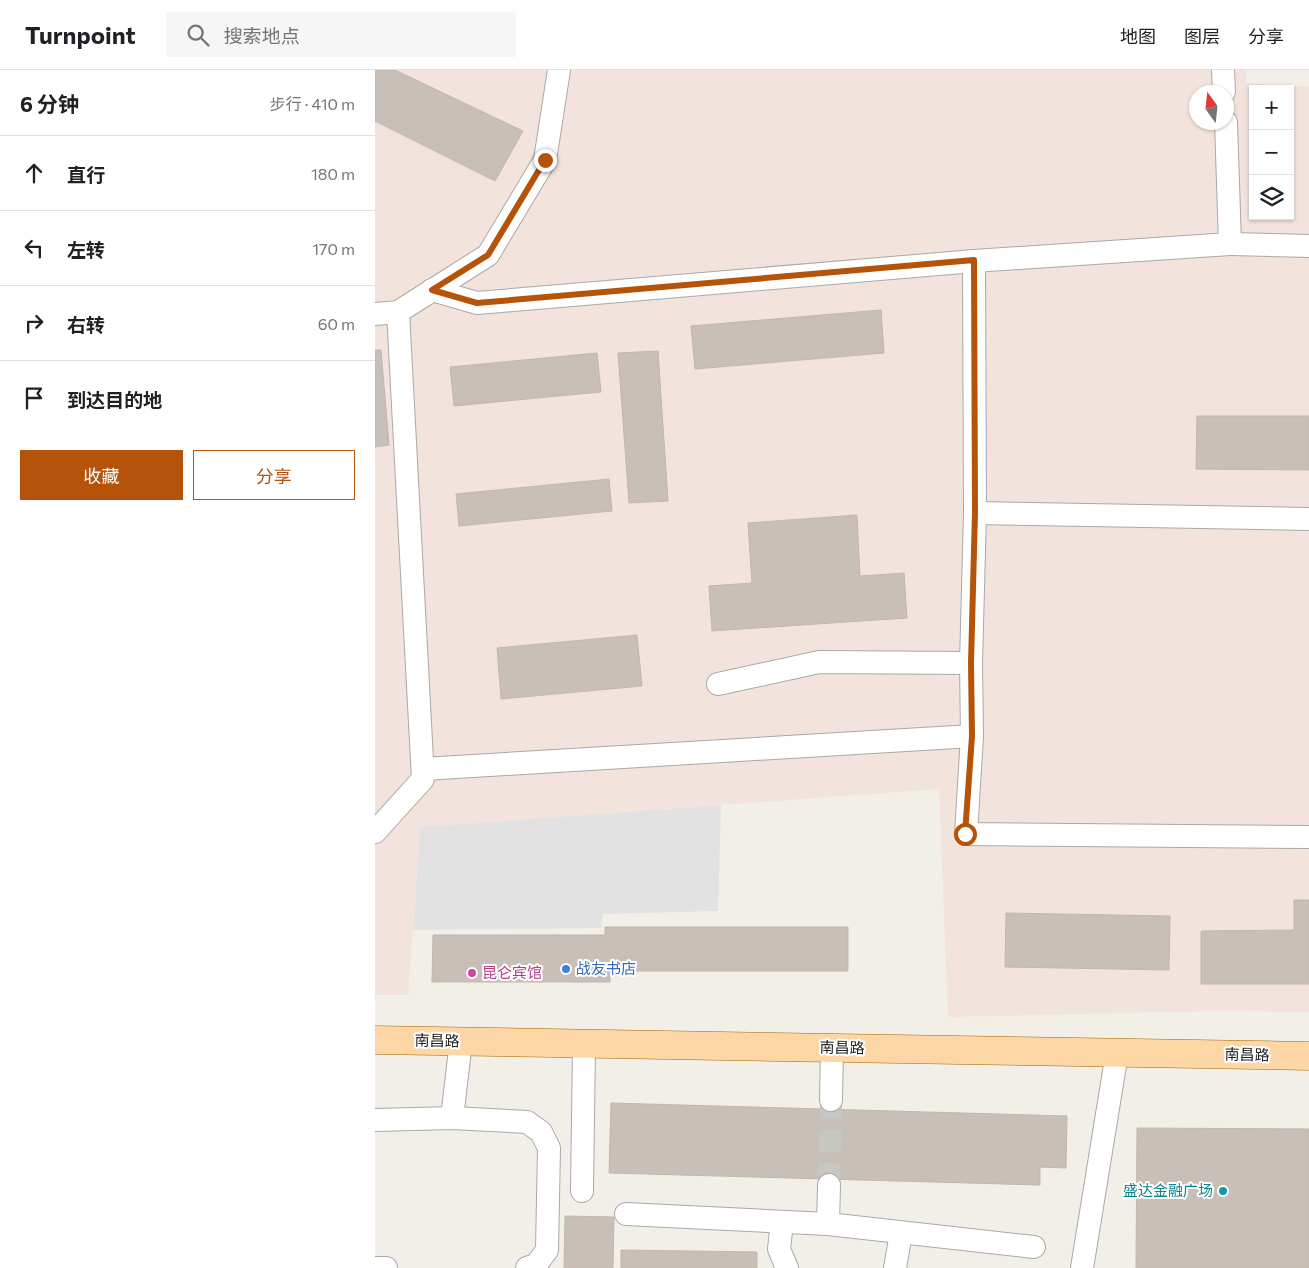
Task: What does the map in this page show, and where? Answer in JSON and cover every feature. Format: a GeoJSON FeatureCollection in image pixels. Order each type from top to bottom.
{"type":"FeatureCollection","features":[{"type":"Feature","properties":{"kind":"main road","name":"南昌路"},"geometry":{"type":"LineString","coordinates":[[375,1040],[1309,1056]]}},
{"type":"Feature","properties":{"kind":"street"},"geometry":{"type":"LineString","coordinates":[[375,314],[398,312],[488,255],[545,160],[559,70]]}},
{"type":"Feature","properties":{"kind":"street"},"geometry":{"type":"LineString","coordinates":[[1223,70],[1224,85]]}},
{"type":"Feature","properties":{"kind":"street"},"geometry":{"type":"LineString","coordinates":[[1226,130],[1230,244]]}},
{"type":"Feature","properties":{"kind":"street"},"geometry":{"type":"LineString","coordinates":[[432,290],[477,303],[974,260],[1230,244],[1309,246]]}},
{"type":"Feature","properties":{"kind":"street"},"geometry":{"type":"LineString","coordinates":[[974,260],[975,513],[971,663],[972,736],[965,834],[1309,837]]}},
{"type":"Feature","properties":{"kind":"street"},"geometry":{"type":"LineString","coordinates":[[375,832],[423,779],[398,312]]}},
{"type":"Feature","properties":{"kind":"street"},"geometry":{"type":"LineString","coordinates":[[975,513],[1309,519]]}},
{"type":"Feature","properties":{"kind":"street"},"geometry":{"type":"LineString","coordinates":[[719,684],[819,662],[971,663]]}},
{"type":"Feature","properties":{"kind":"street"},"geometry":{"type":"LineString","coordinates":[[423,769],[972,736]]}},
{"type":"Feature","properties":{"kind":"street"},"geometry":{"type":"LineString","coordinates":[[452,1118],[461,1041]]}},
{"type":"Feature","properties":{"kind":"street"},"geometry":{"type":"LineString","coordinates":[[582,1191],[584,1044]]}},
{"type":"Feature","properties":{"kind":"street"},"geometry":{"type":"LineString","coordinates":[[831,1100],[832,1048]]}},
{"type":"Feature","properties":{"kind":"street"},"geometry":{"type":"LineString","coordinates":[[1082,1268],[1117,1053]]}},
{"type":"Feature","properties":{"kind":"street"},"geometry":{"type":"LineString","coordinates":[[375,1120],[452,1118],[527,1122],[541,1132],[549,1148],[547,1250],[536,1265],[527,1268]]}},
{"type":"Feature","properties":{"kind":"street"},"geometry":{"type":"LineString","coordinates":[[827,1224],[829,1185]]}},
{"type":"Feature","properties":{"kind":"street"},"geometry":{"type":"LineString","coordinates":[[626,1214],[827,1224],[1034,1247]]}},
{"type":"Feature","properties":{"kind":"street"},"geometry":{"type":"LineString","coordinates":[[782,1222],[779,1249],[787,1268]]}},
{"type":"Feature","properties":{"kind":"street"},"geometry":{"type":"LineString","coordinates":[[895,1268],[901,1232]]}},
{"type":"Feature","properties":{"kind":"street"},"geometry":{"type":"LineString","coordinates":[[375,1268],[386,1268]]}},
{"type":"Feature","properties":{"kind":"shaded area"},"geometry":{"type":"Polygon","coordinates":[[[375,70],[1246,70],[1246,83],[1278,85],[1249,85],[1249,220],[1294,220],[1294,86],[1309,87],[1309,1012],[1214,1011],[948,1017],[939,789],[420,827],[408,995],[375,995],[375,70]]]}},
{"type":"Feature","properties":{"kind":"shaded area"},"geometry":{"type":"Polygon","coordinates":[[[721,805],[718,911],[603,914],[601,928],[413,930],[420,827],[721,805]]]}},
{"type":"Feature","properties":{"kind":"building"},"geometry":{"type":"Polygon","coordinates":[[[375,70],[395,70],[523,131],[495,181],[375,121],[375,70]]]}},
{"type":"Feature","properties":{"kind":"building"},"geometry":{"type":"Polygon","coordinates":[[[881,310],[884,353],[695,369],[691,326],[881,310]]]}},
{"type":"Feature","properties":{"kind":"building"},"geometry":{"type":"Polygon","coordinates":[[[375,350],[381,350],[389,445],[375,447],[375,350]]]}},
{"type":"Feature","properties":{"kind":"building"},"geometry":{"type":"Polygon","coordinates":[[[658,351],[668,501],[629,503],[618,353],[658,351]]]}},
{"type":"Feature","properties":{"kind":"building"},"geometry":{"type":"Polygon","coordinates":[[[597,353],[601,392],[454,406],[450,367],[597,353]]]}},
{"type":"Feature","properties":{"kind":"building"},"geometry":{"type":"Polygon","coordinates":[[[1197,416],[1309,416],[1309,470],[1196,469],[1197,416]]]}},
{"type":"Feature","properties":{"kind":"building"},"geometry":{"type":"Polygon","coordinates":[[[609,479],[612,511],[459,526],[456,494],[609,479]]]}},
{"type":"Feature","properties":{"kind":"building"},"geometry":{"type":"Polygon","coordinates":[[[857,515],[860,576],[904,573],[907,618],[712,631],[709,586],[752,583],[748,523],[857,515]]]}},
{"type":"Feature","properties":{"kind":"building"},"geometry":{"type":"Polygon","coordinates":[[[637,635],[642,686],[501,699],[497,648],[637,635]]]}},
{"type":"Feature","properties":{"kind":"building"},"geometry":{"type":"Polygon","coordinates":[[[1294,900],[1309,900],[1309,984],[1201,984],[1201,931],[1294,930],[1294,900]]]}},
{"type":"Feature","properties":{"kind":"building"},"geometry":{"type":"Polygon","coordinates":[[[1006,913],[1170,916],[1169,970],[1005,967],[1006,913]]]}},
{"type":"Feature","properties":{"kind":"building"},"geometry":{"type":"Polygon","coordinates":[[[605,927],[848,927],[848,971],[610,971],[610,982],[432,982],[433,935],[605,935],[605,927]]]}},
{"type":"Feature","properties":{"kind":"building"},"geometry":{"type":"Polygon","coordinates":[[[611,1103],[1067,1116],[1066,1168],[1040,1167],[1040,1185],[609,1173],[611,1103]]]}},
{"type":"Feature","properties":{"kind":"building","name":"盛达金融广场"},"geometry":{"type":"Polygon","coordinates":[[[1137,1128],[1309,1129],[1309,1268],[1136,1268],[1137,1128]]]}},
{"type":"Feature","properties":{"kind":"building"},"geometry":{"type":"Polygon","coordinates":[[[565,1216],[614,1217],[613,1268],[564,1268],[565,1216]]]}},
{"type":"Feature","properties":{"kind":"building"},"geometry":{"type":"Polygon","coordinates":[[[621,1250],[757,1252],[757,1268],[621,1268],[621,1250]]]}},
{"type":"Feature","properties":{"kind":"tunnel"},"geometry":{"type":"LineString","coordinates":[[829,1185],[831,1100]]}},
{"type":"Feature","properties":{"kind":"place","name":"战友书店"},"geometry":{"type":"Point","coordinates":[566,969]}},
{"type":"Feature","properties":{"kind":"place","name":"昆仑宾馆"},"geometry":{"type":"Point","coordinates":[472,973]}},
{"type":"Feature","properties":{"kind":"place","name":"盛达金融广场"},"geometry":{"type":"Point","coordinates":[1223,1191]}},
{"type":"Feature","properties":{"kind":"route"},"geometry":{"type":"LineString","coordinates":[[545,160],[488,255],[432,290],[477,303],[974,260],[975,513],[971,663],[972,736],[965,834]]}}]}
